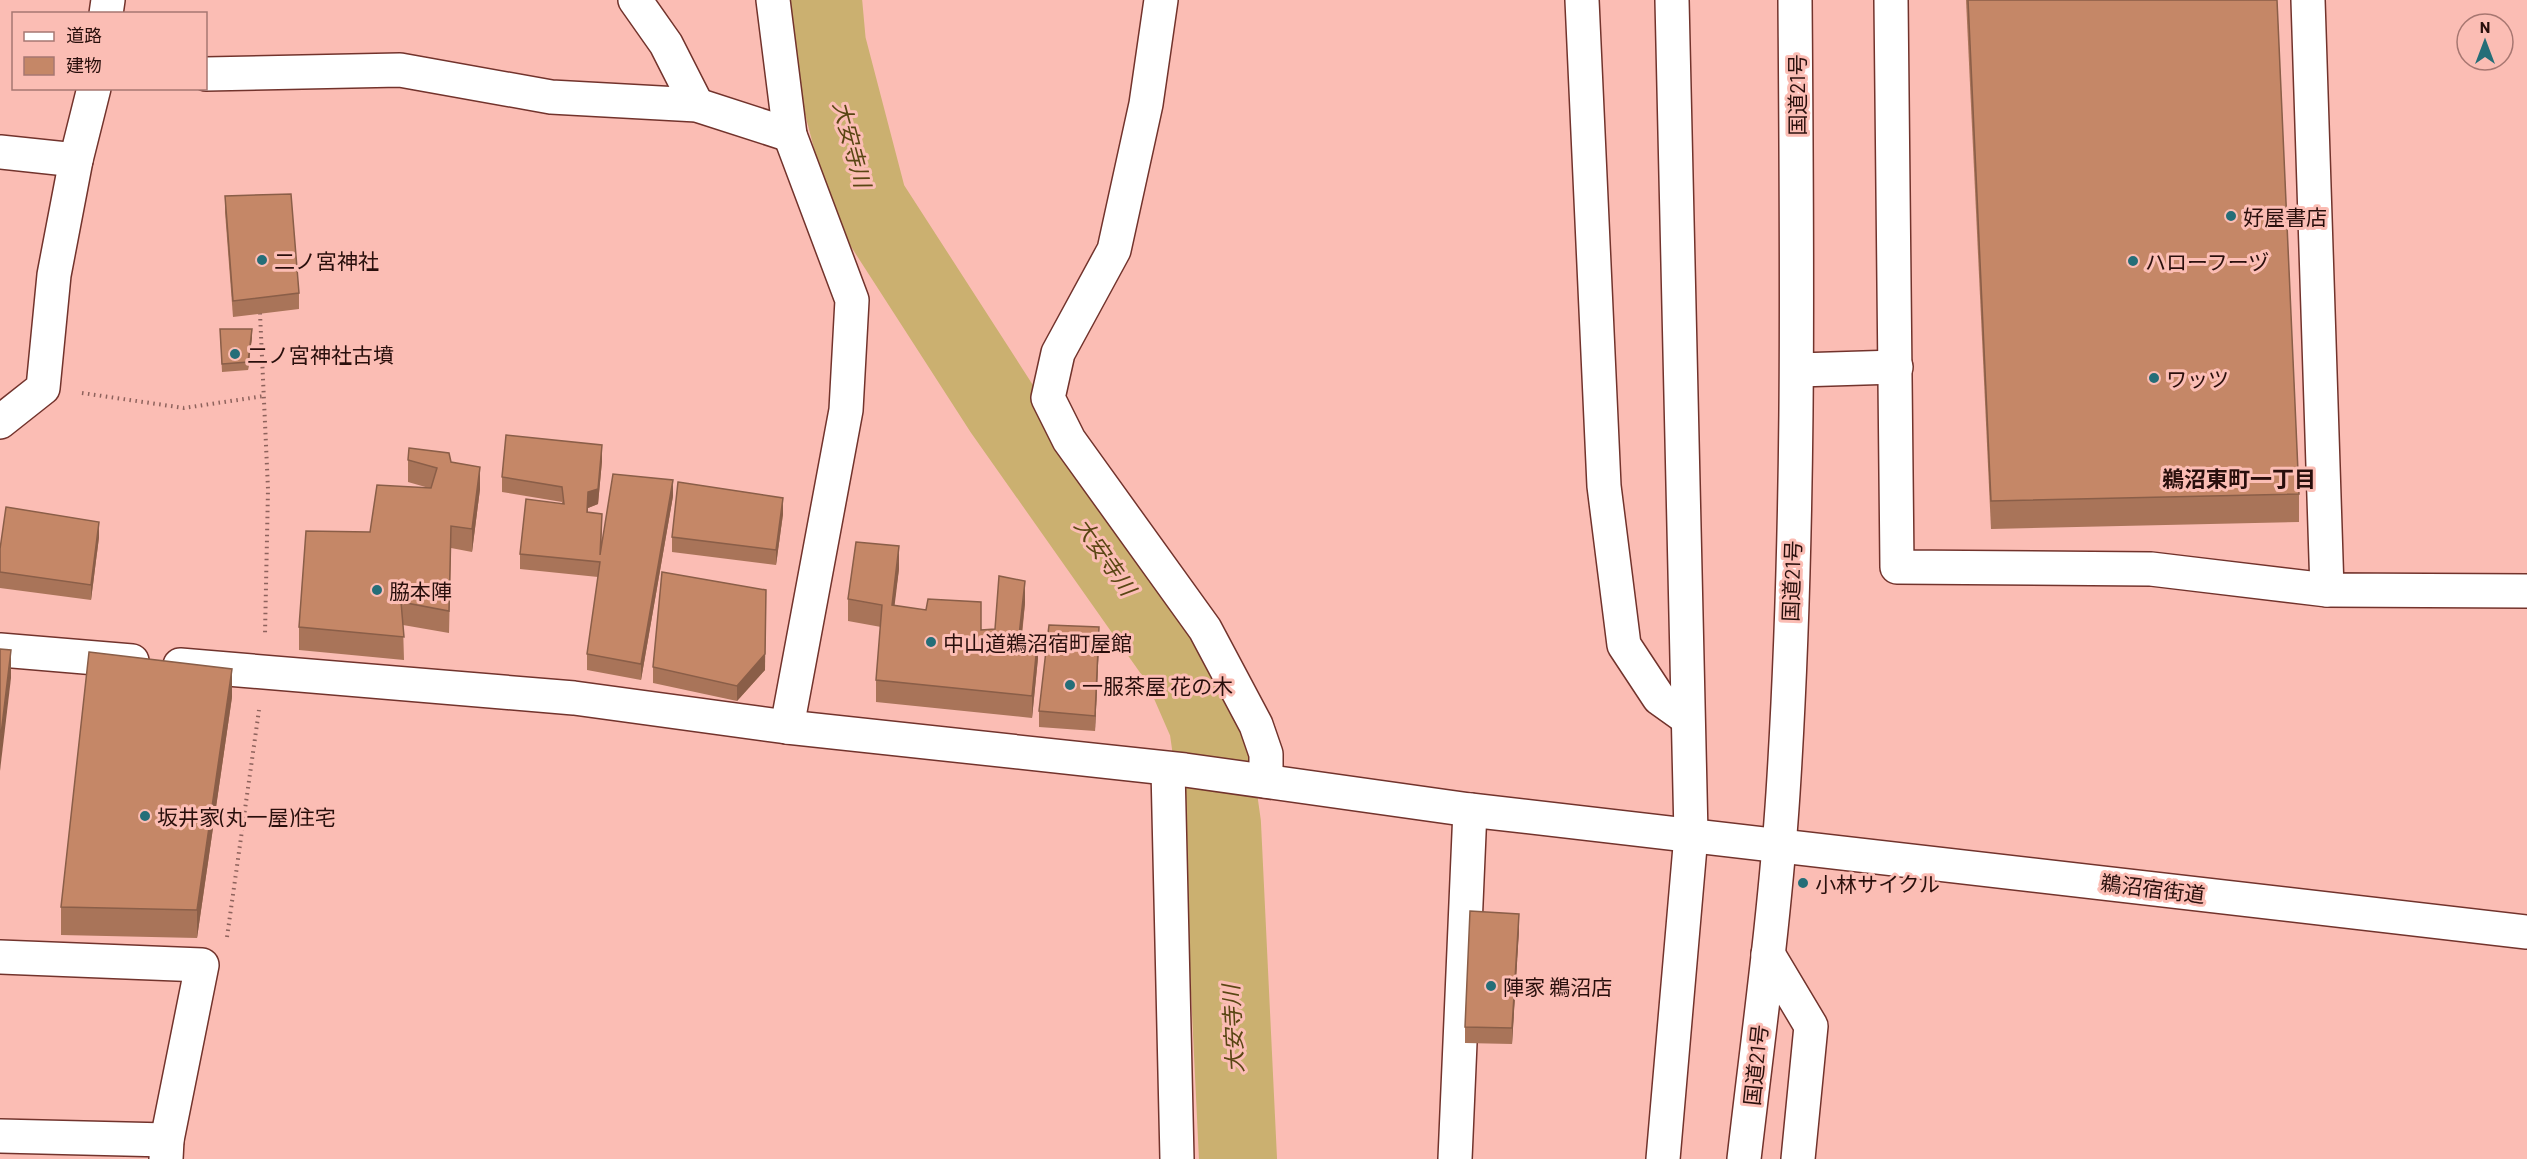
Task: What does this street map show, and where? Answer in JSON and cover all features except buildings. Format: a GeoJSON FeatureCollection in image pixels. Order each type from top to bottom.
{"type":"FeatureCollection","features":[{"type":"Feature","properties":{"kind":"main road"},"geometry":{"type":"LineString","coordinates":[[635,0],[666,44],[697,105]]}},
{"type":"Feature","properties":{"kind":"main road"},"geometry":{"type":"LineString","coordinates":[[773,0],[790,135],[852,300],[846,410],[787,727]]}},
{"type":"Feature","properties":{"kind":"main road"},"geometry":{"type":"LineString","coordinates":[[1161,0],[1146,104],[1114,250],[1058,353],[1048,398],[1069,440],[1205,629],[1256,725],[1266,754],[1259,780]]}},
{"type":"Feature","properties":{"kind":"main road"},"geometry":{"type":"LineString","coordinates":[[1582,0],[1604,486],[1624,645],[1659,698],[1687,718]]}},
{"type":"Feature","properties":{"kind":"main road"},"geometry":{"type":"LineString","coordinates":[[1663,1159],[1691,835],[1672,0]]}},
{"type":"Feature","properties":{"kind":"main road","name":"国道21号"},"geometry":{"type":"LineString","coordinates":[[1744,1159],[1779,847],[1788,663],[1798,370],[1795,0]]}},
{"type":"Feature","properties":{"kind":"main road"},"geometry":{"type":"LineString","coordinates":[[1891,0],[1897,567],[2151,570],[2327,590],[2527,591]]}},
{"type":"Feature","properties":{"kind":"main road"},"geometry":{"type":"LineString","coordinates":[[2308,0],[2327,590]]}},
{"type":"Feature","properties":{"kind":"main road"},"geometry":{"type":"LineString","coordinates":[[207,74],[400,70],[551,98],[697,105],[790,135]]}},
{"type":"Feature","properties":{"kind":"main road"},"geometry":{"type":"LineString","coordinates":[[0,422],[43,388],[54,275],[76,160],[94,90]]}},
{"type":"Feature","properties":{"kind":"main road"},"geometry":{"type":"LineString","coordinates":[[0,152],[76,160]]}},
{"type":"Feature","properties":{"kind":"main road"},"geometry":{"type":"LineString","coordinates":[[1798,370],[1896,368]]}},
{"type":"Feature","properties":{"kind":"main road","name":"鵜沼宿街道"},"geometry":{"type":"LineString","coordinates":[[0,650],[574,698],[787,727],[1177,769],[1470,810],[2527,932]]}},
{"type":"Feature","properties":{"kind":"main road"},"geometry":{"type":"LineString","coordinates":[[1177,769],[1177,1159]]}},
{"type":"Feature","properties":{"kind":"main road"},"geometry":{"type":"LineString","coordinates":[[1455,1159],[1470,810]]}},
{"type":"Feature","properties":{"kind":"main road"},"geometry":{"type":"LineString","coordinates":[[1768,954],[1810,1026],[1798,1159]]}},
{"type":"Feature","properties":{"kind":"main road"},"geometry":{"type":"LineString","coordinates":[[0,957],[202,965],[167,1149],[0,1136]]}},
{"type":"Feature","properties":{"kind":"path"},"geometry":{"type":"LineString","coordinates":[[202,965],[224,956],[264,671],[268,489],[260,313]]}},
{"type":"Feature","properties":{"kind":"path"},"geometry":{"type":"LineString","coordinates":[[43,388],[184,408],[264,396]]}},
{"type":"Feature","properties":{"kind":"waterway","name":"大安寺川"},"geometry":{"type":"LineString","coordinates":[[823,0],[827,44],[868,201],[1002,409],[1181,663],[1208,725],[1222,824],[1238,1159]]}},
{"type":"Feature","properties":{"kind":"place","name":"好屋書店"},"geometry":{"type":"Point","coordinates":[2231,216]}},
{"type":"Feature","properties":{"kind":"place","name":"二ノ宮神社"},"geometry":{"type":"Point","coordinates":[262,260]}},
{"type":"Feature","properties":{"kind":"place","name":"ハローフーヅ"},"geometry":{"type":"Point","coordinates":[2133,261]}},
{"type":"Feature","properties":{"kind":"place","name":"二ノ宮神社古墳"},"geometry":{"type":"Point","coordinates":[235,354]}},
{"type":"Feature","properties":{"kind":"place","name":"ワッツ"},"geometry":{"type":"Point","coordinates":[2154,378]}},
{"type":"Feature","properties":{"kind":"place","name":"脇本陣"},"geometry":{"type":"Point","coordinates":[377,590]}},
{"type":"Feature","properties":{"kind":"place","name":"中山道鵜沼宿町屋館"},"geometry":{"type":"Point","coordinates":[931,642]}},
{"type":"Feature","properties":{"kind":"place","name":"一服茶屋 花の木"},"geometry":{"type":"Point","coordinates":[1070,685]}},
{"type":"Feature","properties":{"kind":"place","name":"坂井家(丸一屋)住宅"},"geometry":{"type":"Point","coordinates":[145,816]}},
{"type":"Feature","properties":{"kind":"place","name":"小林サイクル"},"geometry":{"type":"Point","coordinates":[1803,883]}},
{"type":"Feature","properties":{"kind":"place","name":"陣家 鵜沼店"},"geometry":{"type":"Point","coordinates":[1491,986]}},
{"type":"Feature","properties":{"kind":"district","name":"鵜沼東町一丁目"},"geometry":{"type":"Point","coordinates":[2239,478]}}]}
